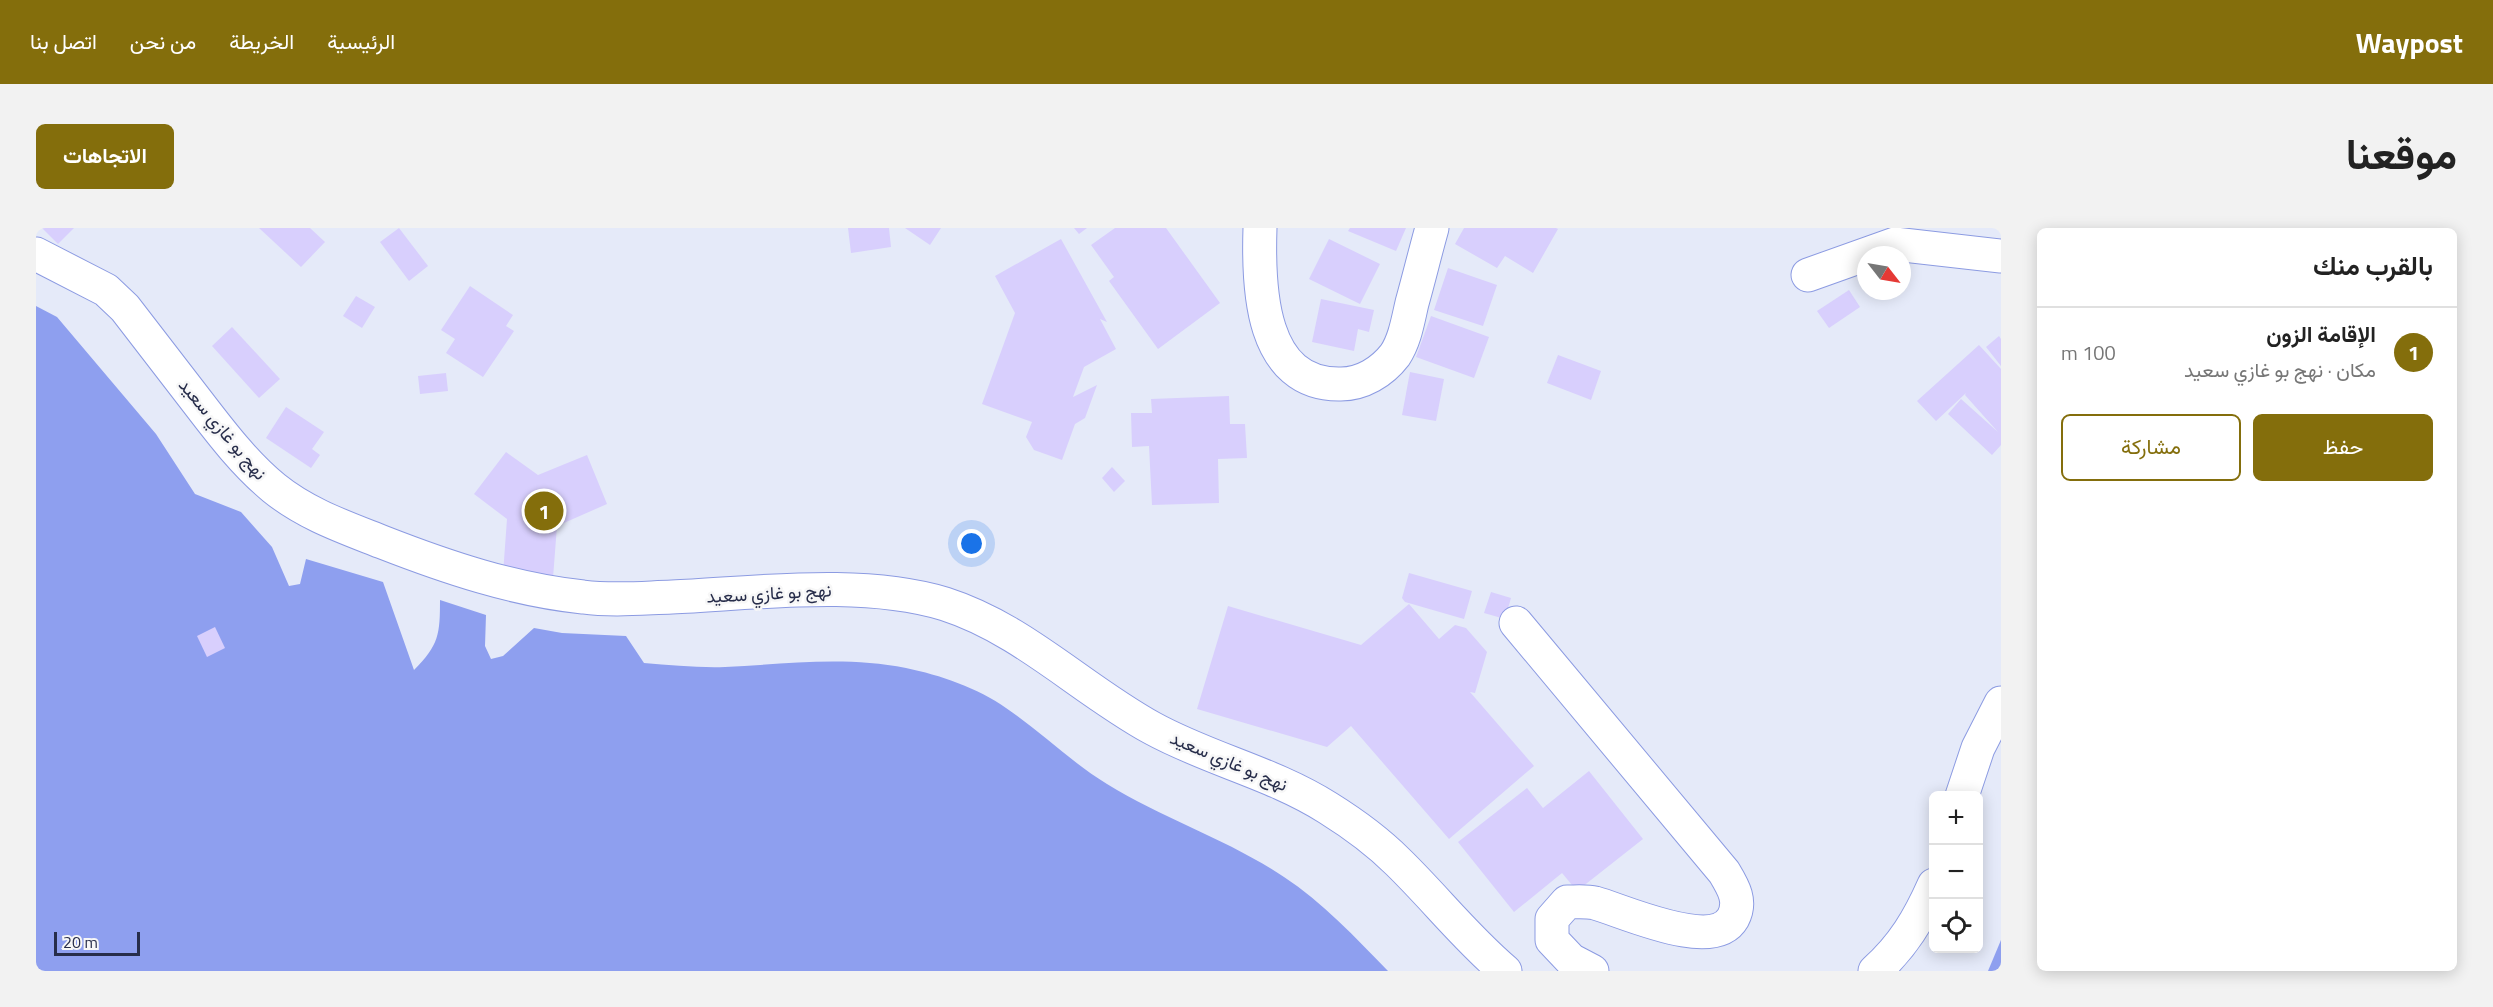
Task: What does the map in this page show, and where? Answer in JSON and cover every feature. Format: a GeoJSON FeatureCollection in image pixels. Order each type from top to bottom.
{"type":"FeatureCollection","features":[{"type":"Feature","properties":{"kind":"street"},"geometry":{"type":"LineString","coordinates":[[1260,228],[1258,273],[1271,336],[1279,353],[1292,368],[1309,379],[1328,385],[1347,384],[1366,379],[1383,368],[1396,353],[1404,335],[1432,228]]}},
{"type":"Feature","properties":{"kind":"street"},"geometry":{"type":"LineString","coordinates":[[1808,275],[1895,244],[2001,256]]}},
{"type":"Feature","properties":{"kind":"street","name":"نهج بو غازي سعيد"},"geometry":{"type":"LineString","coordinates":[[36,254],[106,290],[125,308],[247,464],[292,502],[317,516],[430,560],[523,587],[583,597],[616,600],[844,590],[872,591],[922,598],[971,614],[1032,647],[1152,728],[1305,794],[1337,814],[1376,842],[1398,862],[1477,947],[1505,971]]}},
{"type":"Feature","properties":{"kind":"street"},"geometry":{"type":"LineString","coordinates":[[1516,622],[1724,872],[1736,893],[1737,910],[1730,924],[1708,933],[1663,925],[1592,903],[1567,902],[1552,919],[1552,940],[1571,960],[1592,971]]}},
{"type":"Feature","properties":{"kind":"street"},"geometry":{"type":"LineString","coordinates":[[1963,791],[1978,747],[2001,703]]}},
{"type":"Feature","properties":{"kind":"street"},"geometry":{"type":"LineString","coordinates":[[1884,963],[1918,920],[1929,896]]}},
{"type":"Feature","properties":{"kind":"water"},"geometry":{"type":"Polygon","coordinates":[[[36,306],[57,317],[156,434],[195,494],[241,512],[272,547],[289,586],[300,584],[306,559],[383,582],[414,670],[429,653],[436,638],[440,600],[486,615],[485,646],[491,659],[503,656],[534,628],[562,633],[626,636],[644,663],[715,667],[861,662],[906,668],[945,678],[995,701],[1081,766],[1129,797],[1241,852],[1284,877],[1325,909],[1388,971],[36,971],[36,306]]]}},
{"type":"Feature","properties":{"kind":"water"},"geometry":{"type":"Polygon","coordinates":[[[2001,940],[2001,971],[1988,971],[2001,940]]]}},
{"type":"Feature","properties":{"kind":"building"},"geometry":{"type":"Polygon","coordinates":[[[42,228],[74,228],[58,244],[42,228]]]}},
{"type":"Feature","properties":{"kind":"building"},"geometry":{"type":"Polygon","coordinates":[[[259,228],[310,228],[325,242],[301,267],[259,228]]]}},
{"type":"Feature","properties":{"kind":"building"},"geometry":{"type":"Polygon","coordinates":[[[399,228],[428,266],[409,281],[380,242],[399,228]]]}},
{"type":"Feature","properties":{"kind":"building"},"geometry":{"type":"Polygon","coordinates":[[[848,228],[889,228],[891,247],[851,253],[848,228]]]}},
{"type":"Feature","properties":{"kind":"building"},"geometry":{"type":"Polygon","coordinates":[[[905,228],[941,228],[930,245],[905,228]]]}},
{"type":"Feature","properties":{"kind":"building"},"geometry":{"type":"Polygon","coordinates":[[[1074,228],[1087,228],[1079,234],[1074,228]]]}},
{"type":"Feature","properties":{"kind":"building"},"geometry":{"type":"Polygon","coordinates":[[[1115,228],[1166,228],[1220,303],[1158,349],[1109,281],[1114,277],[1091,245],[1115,228]]]}},
{"type":"Feature","properties":{"kind":"building"},"geometry":{"type":"Polygon","coordinates":[[[1350,228],[1406,228],[1396,251],[1348,231],[1350,228]]]}},
{"type":"Feature","properties":{"kind":"building"},"geometry":{"type":"Polygon","coordinates":[[[1464,228],[1558,229],[1533,273],[1505,256],[1497,268],[1455,244],[1464,228]]]}},
{"type":"Feature","properties":{"kind":"building"},"geometry":{"type":"Polygon","coordinates":[[[1061,239],[1107,322],[1100,319],[1116,349],[1084,367],[1073,397],[1097,385],[1085,418],[1075,424],[1062,460],[1034,450],[1026,437],[1032,422],[982,404],[1015,313],[995,276],[1061,239]]]}},
{"type":"Feature","properties":{"kind":"building"},"geometry":{"type":"Polygon","coordinates":[[[1329,239],[1380,264],[1360,304],[1309,279],[1329,239]]]}},
{"type":"Feature","properties":{"kind":"building"},"geometry":{"type":"Polygon","coordinates":[[[1448,268],[1497,285],[1483,326],[1434,310],[1448,268]]]}},
{"type":"Feature","properties":{"kind":"building"},"geometry":{"type":"Polygon","coordinates":[[[470,286],[513,315],[506,326],[514,331],[483,377],[446,353],[455,339],[441,330],[470,286]]]}},
{"type":"Feature","properties":{"kind":"building"},"geometry":{"type":"Polygon","coordinates":[[[1849,290],[1860,307],[1829,328],[1817,311],[1849,290]]]}},
{"type":"Feature","properties":{"kind":"building"},"geometry":{"type":"Polygon","coordinates":[[[356,296],[375,307],[362,328],[343,316],[356,296]]]}},
{"type":"Feature","properties":{"kind":"building"},"geometry":{"type":"Polygon","coordinates":[[[1321,299],[1374,310],[1369,332],[1358,329],[1354,351],[1312,342],[1321,299]]]}},
{"type":"Feature","properties":{"kind":"building"},"geometry":{"type":"Polygon","coordinates":[[[1431,316],[1489,337],[1474,378],[1416,357],[1431,316]]]}},
{"type":"Feature","properties":{"kind":"building"},"geometry":{"type":"Polygon","coordinates":[[[232,327],[280,379],[259,398],[212,346],[232,327]]]}},
{"type":"Feature","properties":{"kind":"building"},"geometry":{"type":"Polygon","coordinates":[[[1999,336],[2001,339],[2001,366],[1986,347],[1999,336]]]}},
{"type":"Feature","properties":{"kind":"building"},"geometry":{"type":"Polygon","coordinates":[[[1979,345],[2001,369],[2001,445],[1992,455],[1948,414],[1961,399],[1998,432],[1965,395],[1966,393],[1936,421],[1917,401],[1979,345]]]}},
{"type":"Feature","properties":{"kind":"building"},"geometry":{"type":"Polygon","coordinates":[[[1558,355],[1601,371],[1591,400],[1547,383],[1558,355]]]}},
{"type":"Feature","properties":{"kind":"building"},"geometry":{"type":"Polygon","coordinates":[[[1410,372],[1444,379],[1436,421],[1402,415],[1410,372]]]}},
{"type":"Feature","properties":{"kind":"building"},"geometry":{"type":"Polygon","coordinates":[[[446,373],[448,391],[420,394],[418,376],[446,373]]]}},
{"type":"Feature","properties":{"kind":"building"},"geometry":{"type":"Polygon","coordinates":[[[1229,396],[1230,424],[1245,424],[1247,458],[1218,459],[1219,503],[1152,505],[1149,446],[1132,447],[1131,413],[1152,413],[1151,399],[1229,396]]]}},
{"type":"Feature","properties":{"kind":"building"},"geometry":{"type":"Polygon","coordinates":[[[286,407],[324,432],[312,449],[320,455],[311,468],[266,438],[286,407]]]}},
{"type":"Feature","properties":{"kind":"building"},"geometry":{"type":"Polygon","coordinates":[[[506,452],[538,475],[587,455],[607,504],[557,526],[553,578],[503,574],[507,519],[474,494],[506,452]]]}},
{"type":"Feature","properties":{"kind":"building"},"geometry":{"type":"Polygon","coordinates":[[[1112,467],[1125,481],[1114,492],[1102,478],[1112,467]]]}},
{"type":"Feature","properties":{"kind":"building"},"geometry":{"type":"Polygon","coordinates":[[[1409,573],[1472,591],[1464,619],[1405,602],[1402,598],[1409,573]]]}},
{"type":"Feature","properties":{"kind":"building"},"geometry":{"type":"Polygon","coordinates":[[[1491,592],[1511,598],[1505,619],[1484,613],[1491,592]]]}},
{"type":"Feature","properties":{"kind":"building"},"geometry":{"type":"Polygon","coordinates":[[[1409,604],[1439,639],[1455,625],[1466,628],[1487,652],[1475,693],[1470,692],[1534,766],[1449,839],[1351,726],[1327,747],[1197,709],[1228,606],[1361,645],[1409,604]]]}},
{"type":"Feature","properties":{"kind":"building"},"geometry":{"type":"Polygon","coordinates":[[[215,627],[225,648],[207,657],[197,636],[215,627]]]}},
{"type":"Feature","properties":{"kind":"building"},"geometry":{"type":"Polygon","coordinates":[[[1589,771],[1643,839],[1577,891],[1562,873],[1514,912],[1458,842],[1527,788],[1543,808],[1589,771]]]}},
{"type":"Feature","properties":{"kind":"place","name":"الإقامة الزون"},"geometry":{"type":"Point","coordinates":[544,511]}}]}
